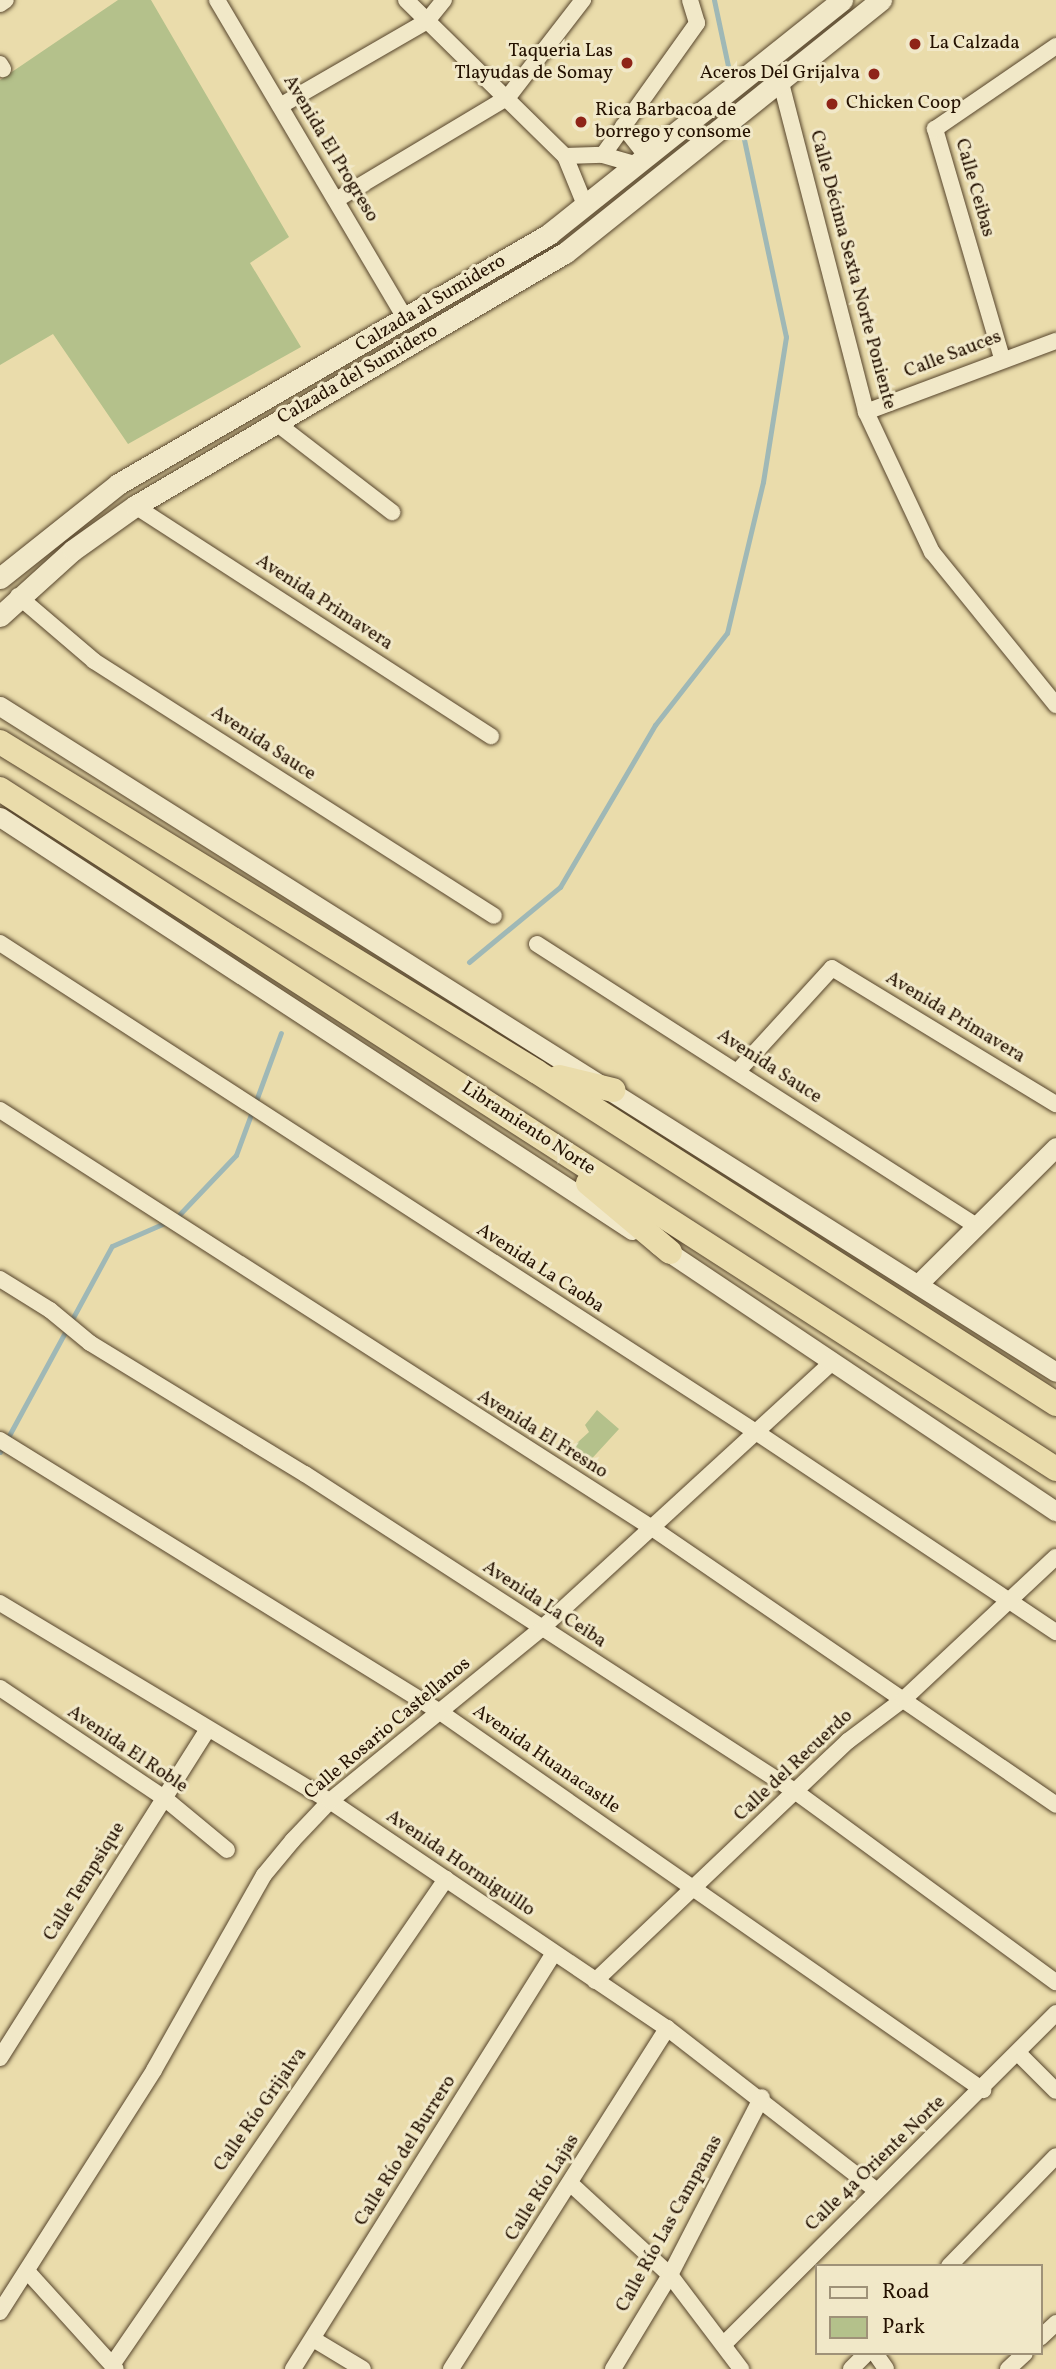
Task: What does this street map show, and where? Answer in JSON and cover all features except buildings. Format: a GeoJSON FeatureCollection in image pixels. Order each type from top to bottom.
{"type":"FeatureCollection","features":[{"type":"Feature","properties":{"kind":"highway"},"geometry":{"type":"LineString","coordinates":[[0,742],[537,1072],[1056,1404]]}},
{"type":"Feature","properties":{"kind":"highway","name":"Libramiento Norte"},"geometry":{"type":"LineString","coordinates":[[0,789],[1056,1469]]}},
{"type":"Feature","properties":{"kind":"highway"},"geometry":{"type":"LineString","coordinates":[[537,1072],[613,1090]]}},
{"type":"Feature","properties":{"kind":"highway"},"geometry":{"type":"LineString","coordinates":[[516,1121],[670,1252]]}},
{"type":"Feature","properties":{"kind":"main road","name":"Calzada al Sumidero"},"geometry":{"type":"LineString","coordinates":[[0,578],[118,484],[406,320],[524,249],[643,162],[842,0]]}},
{"type":"Feature","properties":{"kind":"main road"},"geometry":{"type":"LineString","coordinates":[[778,85],[881,0]]}},
{"type":"Feature","properties":{"kind":"main road","name":"Calzada del Sumidero"},"geometry":{"type":"LineString","coordinates":[[0,616],[18,596],[135,506],[537,270],[621,212],[778,85]]}},
{"type":"Feature","properties":{"kind":"main road"},"geometry":{"type":"LineString","coordinates":[[524,249],[537,270]]}},
{"type":"Feature","properties":{"kind":"street"},"geometry":{"type":"LineString","coordinates":[[0,4],[6,0]]}},
{"type":"Feature","properties":{"kind":"street","name":"Avenida El Progreso"},"geometry":{"type":"LineString","coordinates":[[217,0],[406,320]]}},
{"type":"Feature","properties":{"kind":"street"},"geometry":{"type":"LineString","coordinates":[[406,0],[508,97],[565,156],[585,205]]}},
{"type":"Feature","properties":{"kind":"street"},"geometry":{"type":"LineString","coordinates":[[280,106],[427,21],[444,0]]}},
{"type":"Feature","properties":{"kind":"street"},"geometry":{"type":"LineString","coordinates":[[336,200],[508,97],[583,0]]}},
{"type":"Feature","properties":{"kind":"street"},"geometry":{"type":"LineString","coordinates":[[603,155],[697,23],[690,0]]}},
{"type":"Feature","properties":{"kind":"street","name":"Calle Ceibas"},"geometry":{"type":"LineString","coordinates":[[1002,358],[935,129],[1056,46]]}},
{"type":"Feature","properties":{"kind":"street","name":"Calle Décima Sexta Norte Poniente"},"geometry":{"type":"LineString","coordinates":[[778,85],[866,412],[932,552],[1056,705]]}},
{"type":"Feature","properties":{"kind":"street"},"geometry":{"type":"LineString","coordinates":[[623,126],[643,162]]}},
{"type":"Feature","properties":{"kind":"street"},"geometry":{"type":"LineString","coordinates":[[565,156],[603,155],[643,162]]}},
{"type":"Feature","properties":{"kind":"street","name":"Calle Sauces"},"geometry":{"type":"LineString","coordinates":[[866,412],[1002,358],[1056,341]]}},
{"type":"Feature","properties":{"kind":"street"},"geometry":{"type":"LineString","coordinates":[[275,422],[391,512]]}},
{"type":"Feature","properties":{"kind":"street","name":"Avenida Primavera"},"geometry":{"type":"LineString","coordinates":[[135,506],[491,736]]}},
{"type":"Feature","properties":{"kind":"street","name":"Avenida Sauce"},"geometry":{"type":"LineString","coordinates":[[18,596],[94,661],[494,916]]}},
{"type":"Feature","properties":{"kind":"street"},"geometry":{"type":"LineString","coordinates":[[0,706],[613,1090],[1056,1372]]}},
{"type":"Feature","properties":{"kind":"street"},"geometry":{"type":"LineString","coordinates":[[0,732],[33,726]]}},
{"type":"Feature","properties":{"kind":"street"},"geometry":{"type":"LineString","coordinates":[[0,817],[586,1203],[670,1252],[831,1363],[1056,1511]]}},
{"type":"Feature","properties":{"kind":"street","name":"Avenida La Caoba"},"geometry":{"type":"LineString","coordinates":[[0,943],[273,1118],[510,1276],[756,1432],[1056,1632]]}},
{"type":"Feature","properties":{"kind":"street","name":"Avenida Sauce"},"geometry":{"type":"LineString","coordinates":[[537,944],[978,1227]]}},
{"type":"Feature","properties":{"kind":"street","name":"Avenida Primavera"},"geometry":{"type":"LineString","coordinates":[[738,1071],[832,968],[1056,1104]]}},
{"type":"Feature","properties":{"kind":"street","name":"Avenida El Fresno"},"geometry":{"type":"LineString","coordinates":[[0,1110],[652,1528],[1056,1805]]}},
{"type":"Feature","properties":{"kind":"street"},"geometry":{"type":"LineString","coordinates":[[919,1283],[1056,1147]]}},
{"type":"Feature","properties":{"kind":"street","name":"Avenida La Ceiba"},"geometry":{"type":"LineString","coordinates":[[0,1279],[50,1310],[90,1343],[305,1474],[796,1792],[1056,1982]]}},
{"type":"Feature","properties":{"kind":"street","name":"Calle Rosario Castellanos"},"geometry":{"type":"LineString","coordinates":[[0,2312],[154,2070],[264,1875],[330,1801],[541,1629],[831,1363]]}},
{"type":"Feature","properties":{"kind":"street","name":"Avenida Huanacastle"},"geometry":{"type":"LineString","coordinates":[[0,1440],[440,1712],[983,2090]]}},
{"type":"Feature","properties":{"kind":"street","name":"Calle del Recuerdo"},"geometry":{"type":"LineString","coordinates":[[595,1981],[848,1741],[904,1699],[1056,1557]]}},
{"type":"Feature","properties":{"kind":"street","name":"Avenida Hormiguillo"},"geometry":{"type":"LineString","coordinates":[[0,1603],[207,1730],[330,1801],[667,2028],[762,2097],[876,2190]]}},
{"type":"Feature","properties":{"kind":"street","name":"Avenida El Roble"},"geometry":{"type":"LineString","coordinates":[[0,1688],[163,1797],[227,1850]]}},
{"type":"Feature","properties":{"kind":"street","name":"Calle Tempsique"},"geometry":{"type":"LineString","coordinates":[[0,2059],[207,1730]]}},
{"type":"Feature","properties":{"kind":"street","name":"Calle Río Grijalva"},"geometry":{"type":"LineString","coordinates":[[114,2367],[446,1879]]}},
{"type":"Feature","properties":{"kind":"street","name":"Calle Río del Burrero"},"geometry":{"type":"LineString","coordinates":[[293,2369],[554,1953]]}},
{"type":"Feature","properties":{"kind":"street","name":"Calle 4a Oriente Norte"},"geometry":{"type":"LineString","coordinates":[[724,2344],[876,2190],[983,2090],[1056,2013]]}},
{"type":"Feature","properties":{"kind":"street","name":"Calle Río Lajas"},"geometry":{"type":"LineString","coordinates":[[451,2369],[571,2184],[667,2028]]}},
{"type":"Feature","properties":{"kind":"street"},"geometry":{"type":"LineString","coordinates":[[1019,2054],[1056,2091]]}},
{"type":"Feature","properties":{"kind":"street","name":"Calle Río Las Campanas"},"geometry":{"type":"LineString","coordinates":[[613,2369],[670,2275],[762,2097]]}},
{"type":"Feature","properties":{"kind":"street"},"geometry":{"type":"LineString","coordinates":[[951,2264],[1056,2156]]}},
{"type":"Feature","properties":{"kind":"street"},"geometry":{"type":"LineString","coordinates":[[571,2184],[670,2275],[741,2369]]}},
{"type":"Feature","properties":{"kind":"street"},"geometry":{"type":"LineString","coordinates":[[27,2271],[114,2367]]}},
{"type":"Feature","properties":{"kind":"street"},"geometry":{"type":"LineString","coordinates":[[1042,2336],[1056,2323]]}},
{"type":"Feature","properties":{"kind":"street"},"geometry":{"type":"LineString","coordinates":[[313,2339],[363,2369]]}},
{"type":"Feature","properties":{"kind":"street"},"geometry":{"type":"LineString","coordinates":[[851,2369],[865,2355]]}},
{"type":"Feature","properties":{"kind":"street"},"geometry":{"type":"LineString","coordinates":[[1009,2369],[1023,2355]]}},
{"type":"Feature","properties":{"kind":"green space"},"geometry":{"type":"Polygon","coordinates":[[[118,0],[151,0],[289,237],[250,263],[301,347],[128,444],[53,334],[0,365],[0,80],[118,0]]]}},
{"type":"Feature","properties":{"kind":"green space"},"geometry":{"type":"Polygon","coordinates":[[[597,1410],[619,1429],[586,1465],[567,1452],[589,1432],[585,1425],[597,1410]]]}},
{"type":"Feature","properties":{"kind":"waterway"},"geometry":{"type":"LineString","coordinates":[[714,0],[731,80]]}},
{"type":"Feature","properties":{"kind":"waterway"},"geometry":{"type":"LineString","coordinates":[[469,962],[560,887],[655,725],[727,633],[763,482],[786,337],[740,121]]}},
{"type":"Feature","properties":{"kind":"waterway"},"geometry":{"type":"LineString","coordinates":[[176,1218],[236,1155],[281,1033]]}},
{"type":"Feature","properties":{"kind":"waterway"},"geometry":{"type":"LineString","coordinates":[[0,1452],[112,1246],[167,1222]]}},
{"type":"Feature","properties":{"kind":"place","name":"La Calzada"},"geometry":{"type":"Point","coordinates":[915,44]}},
{"type":"Feature","properties":{"kind":"place","name":"Taqueria Las Tlayudas de Somay"},"geometry":{"type":"Point","coordinates":[627,63]}},
{"type":"Feature","properties":{"kind":"place","name":"Aceros Del Grijalva"},"geometry":{"type":"Point","coordinates":[874,74]}},
{"type":"Feature","properties":{"kind":"place","name":"Chicken Coop"},"geometry":{"type":"Point","coordinates":[832,104]}},
{"type":"Feature","properties":{"kind":"place","name":"Rica Barbacoa de borrego y consome"},"geometry":{"type":"Point","coordinates":[581,122]}}]}
